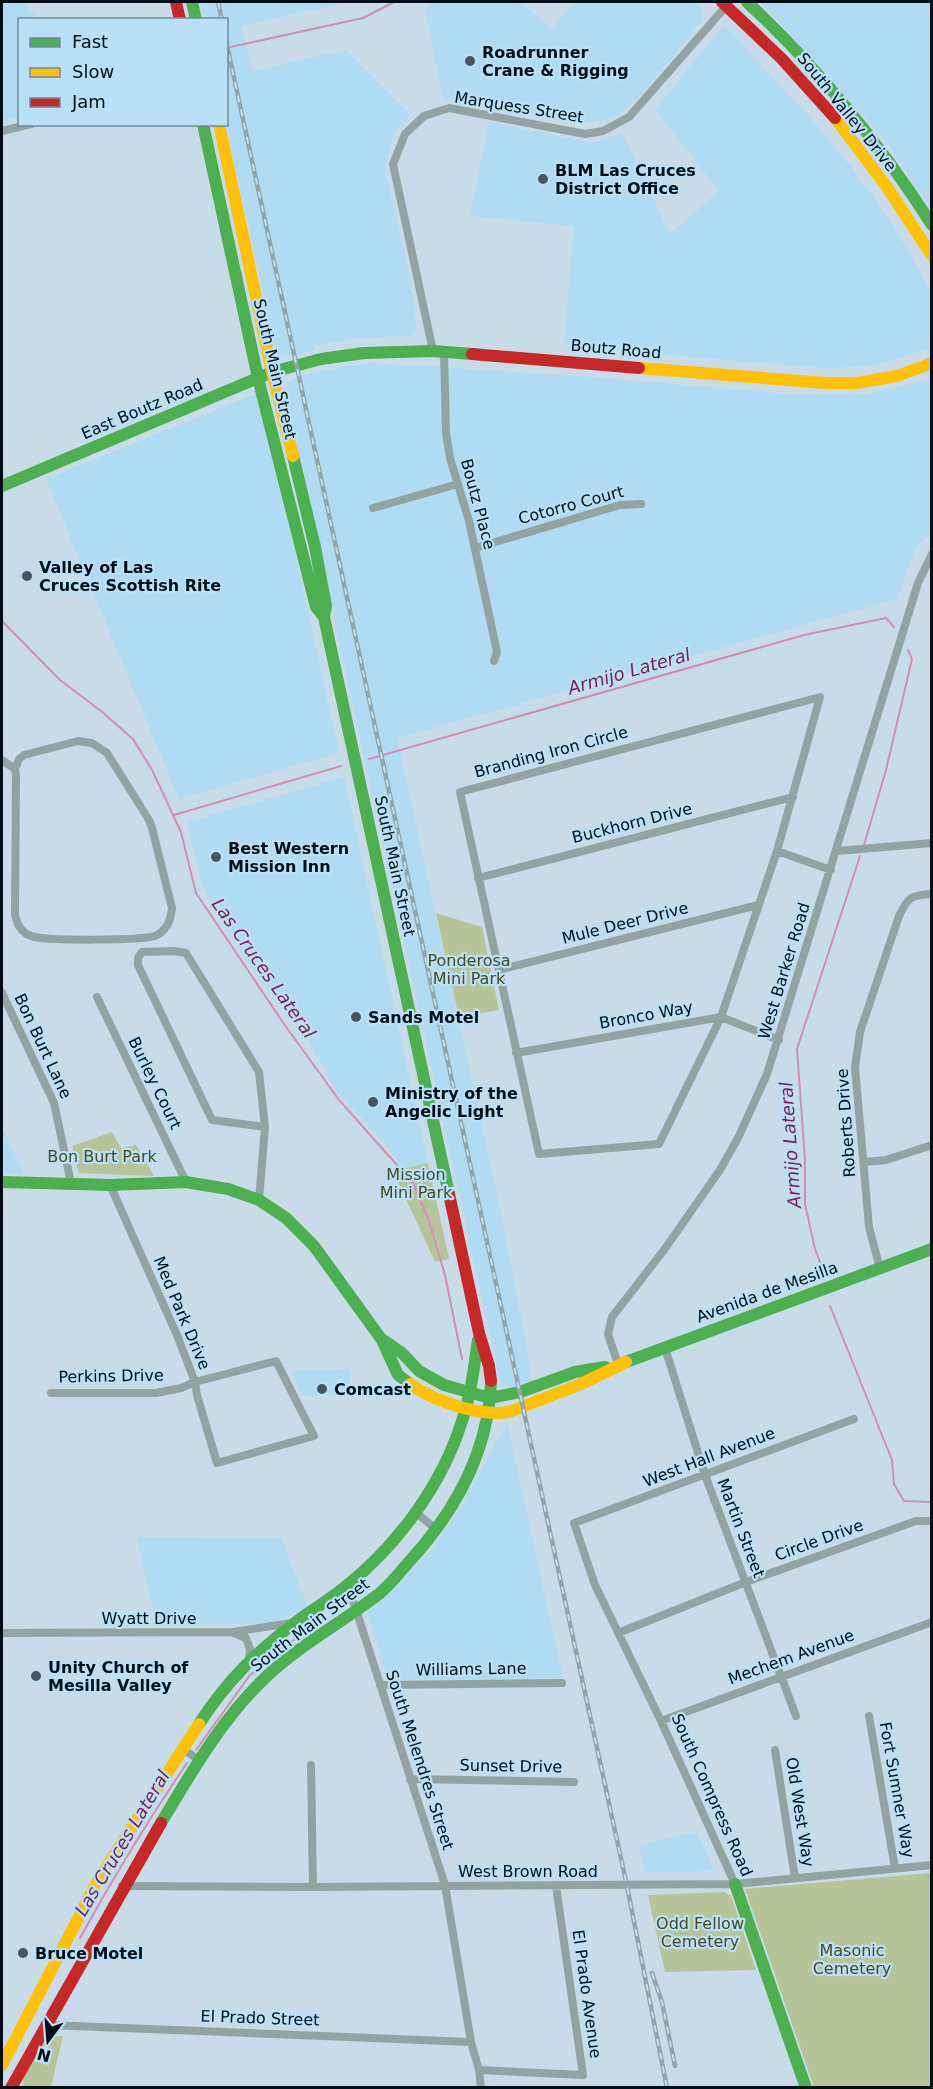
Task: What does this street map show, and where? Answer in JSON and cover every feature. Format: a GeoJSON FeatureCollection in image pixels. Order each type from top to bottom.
{"type":"FeatureCollection","features":[{"type":"Feature","properties":{"kind":"main road"},"geometry":{"type":"LineString","coordinates":[[176,2],[180,18]]}},
{"type":"Feature","properties":{"kind":"main road"},"geometry":{"type":"LineString","coordinates":[[192,2],[196,18]]}},
{"type":"Feature","properties":{"kind":"main road","name":"South Valley Drive"},"geometry":{"type":"LineString","coordinates":[[747,2],[792,46],[845,105],[898,174],[932,225]]}},
{"type":"Feature","properties":{"kind":"main road","name":"South Valley Drive"},"geometry":{"type":"LineString","coordinates":[[727,3],[832,115],[885,184],[932,256]]}},
{"type":"Feature","properties":{"kind":"main road","name":"South Main Street"},"geometry":{"type":"LineString","coordinates":[[203,126],[258,378],[316,607],[324,617]]}},
{"type":"Feature","properties":{"kind":"main road","name":"South Main Street"},"geometry":{"type":"LineString","coordinates":[[11,2088],[48,2025],[122,1886],[201,1761],[255,1686],[277,1667],[381,1593],[411,1561],[456,1502],[483,1440],[490,1398],[491,1376],[479,1333],[324,617],[326,606],[315,547],[272,372],[219,126]]}},
{"type":"Feature","properties":{"kind":"main road","name":"Boutz Road"},"geometry":{"type":"LineString","coordinates":[[297,365],[364,353],[438,351],[825,383],[857,383],[897,376],[932,363]]}},
{"type":"Feature","properties":{"kind":"main road","name":"East Boutz Road"},"geometry":{"type":"LineString","coordinates":[[2,486],[272,372],[297,365]]}},
{"type":"Feature","properties":{"kind":"main road"},"geometry":{"type":"LineString","coordinates":[[2,1182],[110,1185],[186,1182],[228,1189],[259,1200],[286,1218],[314,1245],[382,1340]]}},
{"type":"Feature","properties":{"kind":"main road","name":"Avenida de Mesilla"},"geometry":{"type":"LineString","coordinates":[[382,1340],[398,1375],[417,1389],[436,1399],[464,1408],[498,1414],[523,1407],[579,1385],[616,1365],[932,1249]]}},
{"type":"Feature","properties":{"kind":"main road","name":"South Main Street"},"geometry":{"type":"LineString","coordinates":[[2,2065],[98,1880],[218,1695],[249,1660],[296,1622],[348,1585],[391,1541],[432,1486],[458,1432],[474,1371],[479,1333]]}},
{"type":"Feature","properties":{"kind":"main road","name":"Avenida de Mesilla"},"geometry":{"type":"LineString","coordinates":[[382,1340],[402,1353],[418,1371],[444,1385],[490,1398],[520,1392],[575,1372],[616,1365]]}},
{"type":"Feature","properties":{"kind":"main road","name":"South Compress Road"},"geometry":{"type":"LineString","coordinates":[[735,1884],[806,2088]]}},
{"type":"Feature","properties":{"kind":"main road"},"geometry":{"type":"LineString","coordinates":[[18,2088],[21,2070]]}},
{"type":"Feature","properties":{"kind":"street","name":"Marquess Street"},"geometry":{"type":"LineString","coordinates":[[438,351],[393,164],[405,134],[424,116],[449,108],[585,134],[603,131],[629,117],[727,3]]}},
{"type":"Feature","properties":{"kind":"street"},"geometry":{"type":"LineString","coordinates":[[2,131],[23,126]]}},
{"type":"Feature","properties":{"kind":"street","name":"Boutz Place"},"geometry":{"type":"LineString","coordinates":[[438,351],[450,458],[475,548],[497,652],[494,661]]}},
{"type":"Feature","properties":{"kind":"street"},"geometry":{"type":"LineString","coordinates":[[373,508],[458,484]]}},
{"type":"Feature","properties":{"kind":"street","name":"Cotorro Court"},"geometry":{"type":"LineString","coordinates":[[475,548],[620,505],[641,504]]}},
{"type":"Feature","properties":{"kind":"street","name":"West Barker Road"},"geometry":{"type":"LineString","coordinates":[[616,1365],[608,1334],[612,1317],[664,1250],[720,1170],[753,1106],[779,1040],[918,583],[932,554]]}},
{"type":"Feature","properties":{"kind":"street","name":"Branding Iron Circle"},"geometry":{"type":"LineString","coordinates":[[820,697],[793,797],[721,1017],[659,1144],[538,1155],[460,792],[820,697]]}},
{"type":"Feature","properties":{"kind":"street"},"geometry":{"type":"LineString","coordinates":[[78,741],[92,743],[107,753],[152,828],[172,908],[172,916],[163,932],[145,939],[127,939],[47,938],[31,936],[24,932],[15,915],[15,769],[24,754],[78,741]]}},
{"type":"Feature","properties":{"kind":"street"},"geometry":{"type":"LineString","coordinates":[[2,760],[15,769]]}},
{"type":"Feature","properties":{"kind":"street","name":"Buckhorn Drive"},"geometry":{"type":"LineString","coordinates":[[478,878],[793,797]]}},
{"type":"Feature","properties":{"kind":"street"},"geometry":{"type":"LineString","coordinates":[[837,851],[932,843]]}},
{"type":"Feature","properties":{"kind":"street"},"geometry":{"type":"LineString","coordinates":[[777,851],[831,870]]}},
{"type":"Feature","properties":{"kind":"street","name":"Roberts Drive"},"geometry":{"type":"LineString","coordinates":[[880,1269],[869,1227],[855,1067],[860,1032],[904,906],[914,895],[932,894]]}},
{"type":"Feature","properties":{"kind":"street","name":"Mule Deer Drive"},"geometry":{"type":"LineString","coordinates":[[499,970],[758,905]]}},
{"type":"Feature","properties":{"kind":"street"},"geometry":{"type":"LineString","coordinates":[[259,1200],[265,1126],[259,1072],[186,953],[142,952],[138,958],[138,965],[212,1120],[265,1126]]}},
{"type":"Feature","properties":{"kind":"street","name":"Bon Burt Lane"},"geometry":{"type":"LineString","coordinates":[[2,993],[54,1103],[71,1183]]}},
{"type":"Feature","properties":{"kind":"street","name":"Burley Court"},"geometry":{"type":"LineString","coordinates":[[97,997],[186,1182]]}},
{"type":"Feature","properties":{"kind":"street"},"geometry":{"type":"LineString","coordinates":[[721,1017],[779,1040]]}},
{"type":"Feature","properties":{"kind":"street","name":"Bronco Way"},"geometry":{"type":"LineString","coordinates":[[516,1053],[721,1017]]}},
{"type":"Feature","properties":{"kind":"street"},"geometry":{"type":"LineString","coordinates":[[864,1162],[886,1160],[932,1145]]}},
{"type":"Feature","properties":{"kind":"street","name":"Med Park Drive"},"geometry":{"type":"LineString","coordinates":[[110,1185],[177,1335],[195,1382],[217,1463],[314,1436]]}},
{"type":"Feature","properties":{"kind":"street","name":"Martin Street"},"geometry":{"type":"LineString","coordinates":[[665,1348],[705,1475],[796,1716]]}},
{"type":"Feature","properties":{"kind":"street","name":"Perkins Drive"},"geometry":{"type":"LineString","coordinates":[[51,1392],[156,1393],[182,1388],[195,1382],[276,1361],[314,1436]]}},
{"type":"Feature","properties":{"kind":"street","name":"West Hall Avenue"},"geometry":{"type":"LineString","coordinates":[[574,1523],[854,1419]]}},
{"type":"Feature","properties":{"kind":"street"},"geometry":{"type":"LineString","coordinates":[[414,1511],[436,1530]]}},
{"type":"Feature","properties":{"kind":"street","name":"Circle Drive"},"geometry":{"type":"LineString","coordinates":[[618,1633],[746,1582],[916,1521],[932,1521]]}},
{"type":"Feature","properties":{"kind":"street","name":"South Compress Road"},"geometry":{"type":"LineString","coordinates":[[574,1523],[595,1585],[735,1884]]}},
{"type":"Feature","properties":{"kind":"street","name":"South Melendres Street"},"geometry":{"type":"LineString","coordinates":[[348,1585],[445,1885],[471,2042],[479,2070],[481,2088]]}},
{"type":"Feature","properties":{"kind":"street","name":"Wyatt Drive"},"geometry":{"type":"LineString","coordinates":[[2,1633],[233,1632],[296,1622]]}},
{"type":"Feature","properties":{"kind":"street","name":"Mechem Avenue"},"geometry":{"type":"LineString","coordinates":[[660,1721],[932,1622]]}},
{"type":"Feature","properties":{"kind":"street"},"geometry":{"type":"LineString","coordinates":[[233,1632],[246,1638],[250,1649],[249,1660]]}},
{"type":"Feature","properties":{"kind":"street","name":"Williams Lane"},"geometry":{"type":"LineString","coordinates":[[380,1685],[562,1683]]}},
{"type":"Feature","properties":{"kind":"street","name":"Fort Sumner Way"},"geometry":{"type":"LineString","coordinates":[[869,1716],[895,1868]]}},
{"type":"Feature","properties":{"kind":"street"},"geometry":{"type":"LineString","coordinates":[[182,1748],[201,1761]]}},
{"type":"Feature","properties":{"kind":"street","name":"Old West Way"},"geometry":{"type":"LineString","coordinates":[[775,1750],[795,1878]]}},
{"type":"Feature","properties":{"kind":"street"},"geometry":{"type":"LineString","coordinates":[[311,1765],[313,1887]]}},
{"type":"Feature","properties":{"kind":"street","name":"Sunset Drive"},"geometry":{"type":"LineString","coordinates":[[411,1779],[574,1782]]}},
{"type":"Feature","properties":{"kind":"street","name":"West Brown Road"},"geometry":{"type":"LineString","coordinates":[[122,1886],[627,1887],[735,1884],[932,1865]]}},
{"type":"Feature","properties":{"kind":"street","name":"El Prado Avenue"},"geometry":{"type":"LineString","coordinates":[[479,2070],[584,2075],[556,1886]]}},
{"type":"Feature","properties":{"kind":"street","name":"El Prado Street"},"geometry":{"type":"LineString","coordinates":[[48,2025],[471,2042]]}},
{"type":"Feature","properties":{"kind":"shaded area"},"geometry":{"type":"Polygon","coordinates":[[[2,2],[21,2],[39,18],[18,18],[18,117],[2,121],[2,2]]]}},
{"type":"Feature","properties":{"kind":"shaded area"},"geometry":{"type":"Polygon","coordinates":[[[200,2],[347,2],[241,26],[253,71],[346,50],[411,115],[397,129],[392,140],[386,173],[415,309],[416,330],[412,335],[352,339],[314,346],[315,350],[290,356],[280,355],[276,351],[226,126],[228,18],[204,18],[200,2]]]}},
{"type":"Feature","properties":{"kind":"shaded area"},"geometry":{"type":"Polygon","coordinates":[[[435,2],[519,2],[552,28],[575,2],[693,2],[701,7],[702,20],[645,90],[619,114],[593,122],[577,122],[457,98],[443,99],[425,8],[435,2]]]}},
{"type":"Feature","properties":{"kind":"shaded area"},"geometry":{"type":"Polygon","coordinates":[[[760,2],[931,2],[931,209],[882,136],[760,2]]]}},
{"type":"Feature","properties":{"kind":"shaded area"},"geometry":{"type":"Polygon","coordinates":[[[724,25],[809,116],[850,166],[906,247],[931,292],[931,348],[872,366],[823,368],[576,347],[564,343],[574,226],[470,216],[489,122],[592,143],[622,133],[670,234],[719,191],[655,110],[724,25]]]}},
{"type":"Feature","properties":{"kind":"shaded area"},"geometry":{"type":"Polygon","coordinates":[[[373,363],[606,378],[797,395],[866,394],[931,379],[931,534],[915,549],[897,599],[397,738],[499,1204],[525,1337],[532,1381],[511,1387],[501,1382],[499,1377],[285,392],[288,383],[297,377],[345,366],[373,363]]]}},
{"type":"Feature","properties":{"kind":"shaded area"},"geometry":{"type":"Polygon","coordinates":[[[260,392],[339,753],[179,799],[46,479],[260,392]]]}},
{"type":"Feature","properties":{"kind":"shaded area"},"geometry":{"type":"Polygon","coordinates":[[[344,777],[428,1163],[403,1169],[384,1142],[337,1092],[304,1033],[249,965],[208,897],[201,880],[187,822],[344,777]]]}},
{"type":"Feature","properties":{"kind":"shaded area"},"geometry":{"type":"Polygon","coordinates":[[[2,1127],[24,1174],[2,1173],[2,1127]]]}},
{"type":"Feature","properties":{"kind":"shaded area"},"geometry":{"type":"Polygon","coordinates":[[[350,1369],[350,1395],[302,1396],[291,1371],[350,1369]]]}},
{"type":"Feature","properties":{"kind":"shaded area"},"geometry":{"type":"Polygon","coordinates":[[[507,1423],[563,1678],[389,1680],[365,1609],[396,1585],[429,1553],[463,1503],[507,1423]]]}},
{"type":"Feature","properties":{"kind":"shaded area"},"geometry":{"type":"Polygon","coordinates":[[[137,1537],[281,1538],[308,1607],[290,1616],[264,1623],[156,1625],[137,1537]]]}},
{"type":"Feature","properties":{"kind":"shaded area"},"geometry":{"type":"Polygon","coordinates":[[[697,1832],[714,1871],[645,1872],[639,1845],[697,1832]]]}},
{"type":"Feature","properties":{"kind":"green space","name":"Ponderosa Mini Park"},"geometry":{"type":"Polygon","coordinates":[[[436,913],[482,927],[499,1010],[459,1018],[436,913]]]}},
{"type":"Feature","properties":{"kind":"green space","name":"Bon Burt Park"},"geometry":{"type":"Polygon","coordinates":[[[112,1132],[121,1148],[136,1145],[154,1176],[79,1173],[72,1146],[112,1132]]]}},
{"type":"Feature","properties":{"kind":"green space","name":"Mission Mini Park"},"geometry":{"type":"Polygon","coordinates":[[[428,1163],[449,1259],[435,1262],[393,1171],[428,1163]]]}},
{"type":"Feature","properties":{"kind":"green space","name":"Masonic Cemetery"},"geometry":{"type":"Polygon","coordinates":[[[931,1873],[931,2087],[814,2087],[745,1889],[931,1873]]]}},
{"type":"Feature","properties":{"kind":"green space","name":"Odd Fellow Cemetery"},"geometry":{"type":"Polygon","coordinates":[[[724,1892],[731,1896],[756,1970],[665,1972],[648,1895],[724,1892]]]}},
{"type":"Feature","properties":{"kind":"green space"},"geometry":{"type":"Polygon","coordinates":[[[47,2036],[63,2036],[51,2087],[22,2088],[25,2073],[47,2036]]]}},
{"type":"Feature","properties":{"kind":"waterway"},"geometry":{"type":"LineString","coordinates":[[228,48],[363,18],[394,2]]}},
{"type":"Feature","properties":{"kind":"waterway","name":"Armijo Lateral"},"geometry":{"type":"LineString","coordinates":[[369,759],[804,635],[886,618],[894,627]]}},
{"type":"Feature","properties":{"kind":"waterway","name":"Las Cruces Lateral"},"geometry":{"type":"LineString","coordinates":[[2,621],[60,680],[133,739],[152,770],[181,832],[196,893],[284,1024],[339,1100],[413,1183],[428,1218],[445,1275],[462,1359]]}},
{"type":"Feature","properties":{"kind":"waterway","name":"Armijo Lateral"},"geometry":{"type":"LineString","coordinates":[[864,845],[886,770],[912,659],[908,650]]}},
{"type":"Feature","properties":{"kind":"waterway","name":"Armijo Lateral"},"geometry":{"type":"LineString","coordinates":[[174,815],[341,766]]}},
{"type":"Feature","properties":{"kind":"waterway","name":"Armijo Lateral"},"geometry":{"type":"LineString","coordinates":[[820,1262],[805,1204],[805,1160],[797,1049],[860,856]]}},
{"type":"Feature","properties":{"kind":"waterway","name":"Armijo Lateral"},"geometry":{"type":"LineString","coordinates":[[830,1306],[892,1460],[894,1484],[904,1501],[932,1502]]}},
{"type":"Feature","properties":{"kind":"waterway","name":"Las Cruces Lateral"},"geometry":{"type":"LineString","coordinates":[[196,1750],[250,1675],[301,1634]]}},
{"type":"Feature","properties":{"kind":"waterway","name":"Las Cruces Lateral"},"geometry":{"type":"LineString","coordinates":[[80,1938],[131,1849],[187,1763]]}},
{"type":"Feature","properties":{"kind":"railway"},"geometry":{"type":"LineString","coordinates":[[218,2],[222,18]]}},
{"type":"Feature","properties":{"kind":"railway"},"geometry":{"type":"LineString","coordinates":[[228,50],[627,1886],[667,2088]]}},
{"type":"Feature","properties":{"kind":"railway"},"geometry":{"type":"LineString","coordinates":[[652,1973],[662,2002],[675,2066]]}},
{"type":"Feature","properties":{"kind":"traffic: fast"},"geometry":{"type":"LineString","coordinates":[[192,2],[196,18]]}},
{"type":"Feature","properties":{"kind":"traffic: fast"},"geometry":{"type":"LineString","coordinates":[[747,2],[799,53],[847,108],[891,165],[932,225]]}},
{"type":"Feature","properties":{"kind":"traffic: fast"},"geometry":{"type":"LineString","coordinates":[[203,126],[258,378],[316,607],[324,617]]}},
{"type":"Feature","properties":{"kind":"traffic: fast"},"geometry":{"type":"LineString","coordinates":[[2,486],[272,372],[321,359],[364,353],[433,351],[472,354]]}},
{"type":"Feature","properties":{"kind":"traffic: fast"},"geometry":{"type":"LineString","coordinates":[[293,456],[315,547],[326,606],[324,617],[449,1194]]}},
{"type":"Feature","properties":{"kind":"traffic: fast"},"geometry":{"type":"LineString","coordinates":[[2,1182],[110,1185],[186,1182],[228,1189],[259,1200],[286,1218],[314,1246],[382,1340],[398,1375],[410,1384]]}},
{"type":"Feature","properties":{"kind":"traffic: fast"},"geometry":{"type":"LineString","coordinates":[[626,1362],[932,1249]]}},
{"type":"Feature","properties":{"kind":"traffic: fast"},"geometry":{"type":"LineString","coordinates":[[383,1340],[402,1353],[419,1371],[444,1385],[490,1398],[520,1392],[575,1372],[605,1367]]}},
{"type":"Feature","properties":{"kind":"traffic: fast"},"geometry":{"type":"LineString","coordinates":[[199,1724],[231,1681],[255,1656],[281,1633],[339,1592],[364,1571],[416,1513],[443,1468],[462,1421],[470,1391],[478,1340]]}},
{"type":"Feature","properties":{"kind":"traffic: fast"},"geometry":{"type":"LineString","coordinates":[[161,1823],[222,1727],[251,1692],[280,1664],[384,1590],[441,1523],[466,1480],[476,1456],[484,1432],[491,1381]]}},
{"type":"Feature","properties":{"kind":"traffic: fast"},"geometry":{"type":"LineString","coordinates":[[735,1884],[806,2088]]}},
{"type":"Feature","properties":{"kind":"traffic: slow"},"geometry":{"type":"LineString","coordinates":[[835,118],[887,187],[932,256]]}},
{"type":"Feature","properties":{"kind":"traffic: slow"},"geometry":{"type":"LineString","coordinates":[[219,126],[272,372],[293,456]]}},
{"type":"Feature","properties":{"kind":"traffic: slow"},"geometry":{"type":"LineString","coordinates":[[639,368],[825,383],[857,383],[897,376],[932,363]]}},
{"type":"Feature","properties":{"kind":"traffic: slow"},"geometry":{"type":"LineString","coordinates":[[410,1384],[444,1402],[471,1410],[509,1412],[579,1385],[626,1362]]}},
{"type":"Feature","properties":{"kind":"traffic: slow"},"geometry":{"type":"LineString","coordinates":[[2,2065],[98,1880],[199,1724]]}},
{"type":"Feature","properties":{"kind":"traffic: jam"},"geometry":{"type":"LineString","coordinates":[[176,2],[180,18]]}},
{"type":"Feature","properties":{"kind":"traffic: jam"},"geometry":{"type":"LineString","coordinates":[[722,2],[782,59],[835,118]]}},
{"type":"Feature","properties":{"kind":"traffic: jam"},"geometry":{"type":"LineString","coordinates":[[472,354],[639,368]]}},
{"type":"Feature","properties":{"kind":"traffic: jam"},"geometry":{"type":"LineString","coordinates":[[449,1194],[491,1381]]}},
{"type":"Feature","properties":{"kind":"traffic: jam"},"geometry":{"type":"LineString","coordinates":[[11,2088],[161,1823]]}},
{"type":"Feature","properties":{"kind":"place","name":"Roadrunner Crane & Rigging"},"geometry":{"type":"Point","coordinates":[470,61]}},
{"type":"Feature","properties":{"kind":"place","name":"BLM Las Cruces District Office"},"geometry":{"type":"Point","coordinates":[543,179]}},
{"type":"Feature","properties":{"kind":"place","name":"Valley of Las Cruces Scottish Rite"},"geometry":{"type":"Point","coordinates":[27,576]}},
{"type":"Feature","properties":{"kind":"place","name":"Best Western Mission Inn"},"geometry":{"type":"Point","coordinates":[216,857]}},
{"type":"Feature","properties":{"kind":"place","name":"Sands Motel"},"geometry":{"type":"Point","coordinates":[356,1017]}},
{"type":"Feature","properties":{"kind":"place","name":"Ministry of the Angelic Light"},"geometry":{"type":"Point","coordinates":[373,1102]}},
{"type":"Feature","properties":{"kind":"place","name":"Comcast"},"geometry":{"type":"Point","coordinates":[322,1389]}},
{"type":"Feature","properties":{"kind":"place","name":"Unity Church of Mesilla Valley"},"geometry":{"type":"Point","coordinates":[36,1676]}},
{"type":"Feature","properties":{"kind":"place","name":"Bruce Motel"},"geometry":{"type":"Point","coordinates":[23,1953]}}]}
